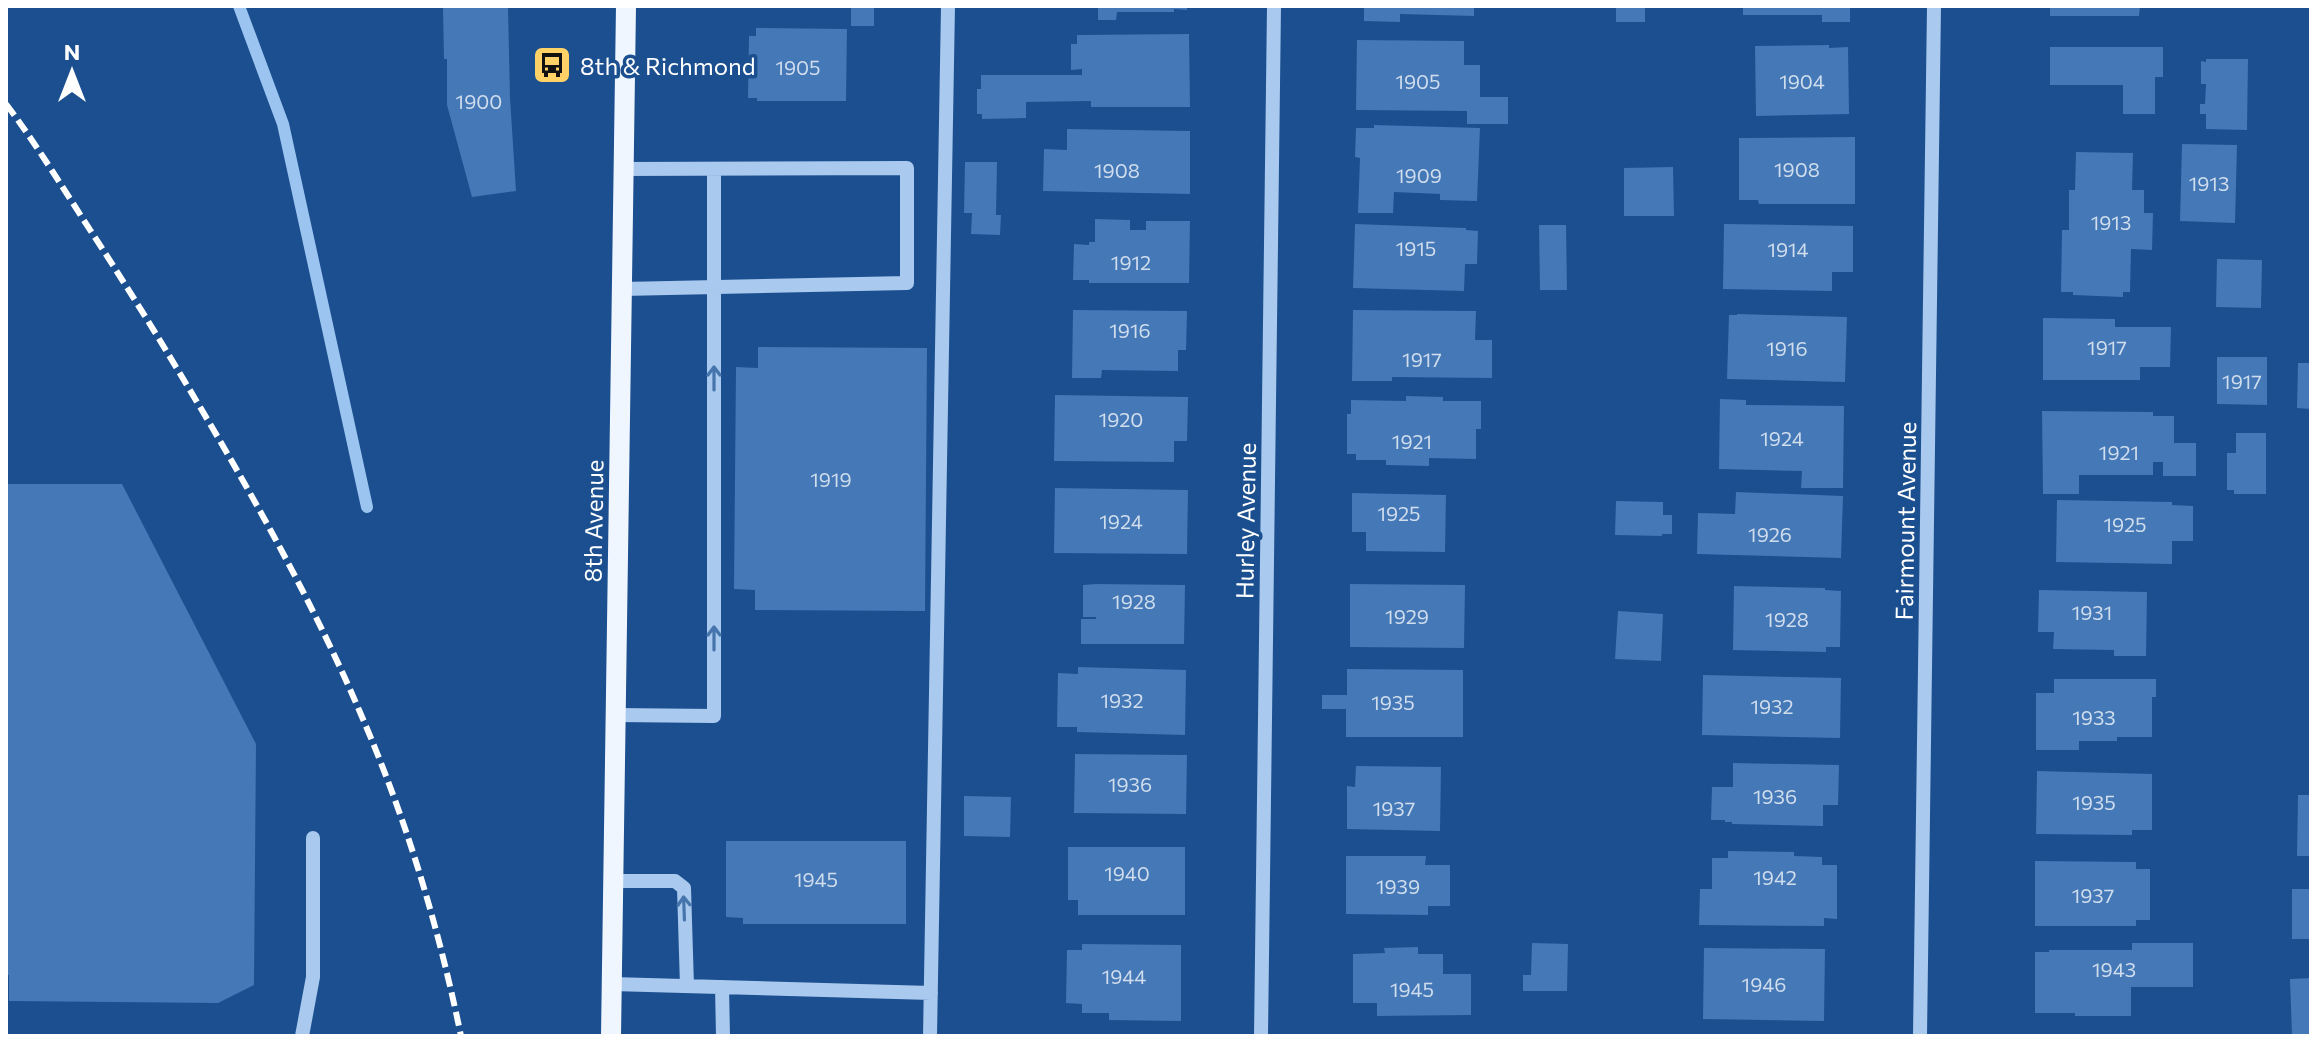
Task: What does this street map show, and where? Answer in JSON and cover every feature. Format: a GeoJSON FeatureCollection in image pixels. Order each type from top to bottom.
{"type":"FeatureCollection","features":[{"type":"Feature","properties":{"kind":"main road","name":"8th Avenue"},"geometry":{"type":"LineString","coordinates":[[611,1036],[626,6]]}},
{"type":"Feature","properties":{"kind":"street"},"geometry":{"type":"LineString","coordinates":[[930,1036],[948,6]]}},
{"type":"Feature","properties":{"kind":"street","name":"Hurley Avenue"},"geometry":{"type":"LineString","coordinates":[[1261,1036],[1274,6]]}},
{"type":"Feature","properties":{"kind":"street","name":"Fairmount Avenue"},"geometry":{"type":"LineString","coordinates":[[1920,1036],[1934,6]]}},
{"type":"Feature","properties":{"kind":"street"},"geometry":{"type":"LineString","coordinates":[[622,289],[907,283],[907,168],[623,169]]}},
{"type":"Feature","properties":{"kind":"street"},"geometry":{"type":"LineString","coordinates":[[616,715],[714,716],[714,169]]}},
{"type":"Feature","properties":{"kind":"street"},"geometry":{"type":"LineString","coordinates":[[302,1036],[313,977],[313,838]]}},
{"type":"Feature","properties":{"kind":"street"},"geometry":{"type":"LineString","coordinates":[[613,881],[675,881],[684,888],[687,986]]}},
{"type":"Feature","properties":{"kind":"street"},"geometry":{"type":"LineString","coordinates":[[612,984],[931,993]]}},
{"type":"Feature","properties":{"kind":"street"},"geometry":{"type":"LineString","coordinates":[[722,987],[723,1036]]}},
{"type":"Feature","properties":{"kind":"building"},"geometry":{"type":"Polygon","coordinates":[[[851,6],[874,6],[874,26],[851,26],[851,6]]]}},
{"type":"Feature","properties":{"kind":"building"},"geometry":{"type":"Polygon","coordinates":[[[1098,6],[1187,6],[1187,10],[1117,12],[1116,20],[1098,20],[1098,6]]]}},
{"type":"Feature","properties":{"kind":"building"},"geometry":{"type":"Polygon","coordinates":[[[1364,6],[1474,6],[1474,16],[1400,14],[1400,22],[1364,21],[1364,6]]]}},
{"type":"Feature","properties":{"kind":"building"},"geometry":{"type":"Polygon","coordinates":[[[1616,6],[1645,6],[1645,22],[1616,22],[1616,6]]]}},
{"type":"Feature","properties":{"kind":"building"},"geometry":{"type":"Polygon","coordinates":[[[1743,6],[1850,6],[1850,22],[1822,22],[1822,15],[1743,15],[1743,6]]]}},
{"type":"Feature","properties":{"kind":"building"},"geometry":{"type":"Polygon","coordinates":[[[2050,6],[2140,6],[2139,16],[2050,16],[2050,6]]]}},
{"type":"Feature","properties":{"kind":"building"},"geometry":{"type":"Polygon","coordinates":[[[443,8],[508,8],[516,191],[472,197],[447,105],[443,8]]]}},
{"type":"Feature","properties":{"kind":"building"},"geometry":{"type":"Polygon","coordinates":[[[756,28],[847,29],[846,101],[757,101],[757,98],[748,98],[749,36],[756,36],[756,28]]]}},
{"type":"Feature","properties":{"kind":"building"},"geometry":{"type":"Polygon","coordinates":[[[1189,34],[1190,107],[1091,107],[1091,101],[1026,102],[1026,118],[982,119],[982,114],[977,114],[977,89],[981,89],[981,75],[1082,75],[1082,69],[1071,70],[1071,44],[1077,44],[1077,35],[1189,34]]]}},
{"type":"Feature","properties":{"kind":"building"},"geometry":{"type":"Polygon","coordinates":[[[1357,40],[1464,41],[1464,65],[1480,65],[1480,97],[1508,97],[1508,124],[1467,124],[1467,111],[1356,110],[1357,40]]]}},
{"type":"Feature","properties":{"kind":"building"},"geometry":{"type":"Polygon","coordinates":[[[1829,45],[1829,48],[1848,47],[1849,114],[1756,116],[1755,46],[1829,45]]]}},
{"type":"Feature","properties":{"kind":"building"},"geometry":{"type":"Polygon","coordinates":[[[2050,47],[2163,47],[2163,77],[2155,77],[2155,114],[2123,114],[2123,85],[2050,85],[2050,47]]]}},
{"type":"Feature","properties":{"kind":"building"},"geometry":{"type":"Polygon","coordinates":[[[2206,59],[2248,59],[2247,130],[2206,129],[2206,114],[2200,114],[2200,104],[2205,104],[2206,84],[2201,84],[2201,61],[2206,62],[2206,59]]]}},
{"type":"Feature","properties":{"kind":"building"},"geometry":{"type":"Polygon","coordinates":[[[1374,125],[1480,128],[1477,201],[1440,200],[1440,194],[1394,192],[1393,213],[1358,213],[1360,158],[1355,157],[1356,128],[1374,128],[1374,125]]]}},
{"type":"Feature","properties":{"kind":"building"},"geometry":{"type":"Polygon","coordinates":[[[1067,129],[1190,131],[1190,194],[1043,191],[1044,149],[1067,150],[1067,129]]]}},
{"type":"Feature","properties":{"kind":"building"},"geometry":{"type":"Polygon","coordinates":[[[1855,137],[1855,204],[1759,204],[1758,200],[1739,200],[1739,138],[1855,137]]]}},
{"type":"Feature","properties":{"kind":"building"},"geometry":{"type":"Polygon","coordinates":[[[2182,144],[2237,145],[2235,223],[2180,221],[2182,144]]]}},
{"type":"Feature","properties":{"kind":"building"},"geometry":{"type":"Polygon","coordinates":[[[2076,152],[2133,153],[2132,190],[2144,190],[2144,213],[2153,213],[2152,250],[2131,249],[2130,292],[2123,292],[2123,297],[2061,292],[2062,230],[2069,230],[2069,190],[2075,190],[2076,152]]]}},
{"type":"Feature","properties":{"kind":"building"},"geometry":{"type":"Polygon","coordinates":[[[965,162],[997,162],[996,215],[1001,215],[1000,235],[971,234],[972,213],[964,213],[965,162]]]}},
{"type":"Feature","properties":{"kind":"building"},"geometry":{"type":"Polygon","coordinates":[[[1673,167],[1674,216],[1624,216],[1624,168],[1673,167]]]}},
{"type":"Feature","properties":{"kind":"building"},"geometry":{"type":"Polygon","coordinates":[[[1095,219],[1130,220],[1130,230],[1146,230],[1146,221],[1190,221],[1189,283],[1089,283],[1089,280],[1073,280],[1074,244],[1089,245],[1089,242],[1095,242],[1095,219]]]}},
{"type":"Feature","properties":{"kind":"building"},"geometry":{"type":"Polygon","coordinates":[[[1355,224],[1478,231],[1477,264],[1465,264],[1464,291],[1353,288],[1355,224]]]}},
{"type":"Feature","properties":{"kind":"building"},"geometry":{"type":"Polygon","coordinates":[[[1724,224],[1853,226],[1853,272],[1832,272],[1832,291],[1723,289],[1724,224]]]}},
{"type":"Feature","properties":{"kind":"building"},"geometry":{"type":"Polygon","coordinates":[[[1539,225],[1566,225],[1567,290],[1540,290],[1539,225]]]}},
{"type":"Feature","properties":{"kind":"building"},"geometry":{"type":"Polygon","coordinates":[[[2217,259],[2262,260],[2261,308],[2216,307],[2217,259]]]}},
{"type":"Feature","properties":{"kind":"building"},"geometry":{"type":"Polygon","coordinates":[[[1073,310],[1187,311],[1186,350],[1178,350],[1178,371],[1102,370],[1101,378],[1072,378],[1073,310]]]}},
{"type":"Feature","properties":{"kind":"building"},"geometry":{"type":"Polygon","coordinates":[[[1353,310],[1476,311],[1475,340],[1492,340],[1492,378],[1392,377],[1392,381],[1352,381],[1353,310]]]}},
{"type":"Feature","properties":{"kind":"building"},"geometry":{"type":"Polygon","coordinates":[[[1729,315],[1847,317],[1845,382],[1727,379],[1729,315]]]}},
{"type":"Feature","properties":{"kind":"building"},"geometry":{"type":"Polygon","coordinates":[[[2043,318],[2115,319],[2115,327],[2171,327],[2170,367],[2140,367],[2140,380],[2043,380],[2043,318]]]}},
{"type":"Feature","properties":{"kind":"building"},"geometry":{"type":"Polygon","coordinates":[[[758,347],[927,348],[925,611],[755,610],[755,590],[734,589],[736,367],[758,368],[758,347]]]}},
{"type":"Feature","properties":{"kind":"building"},"geometry":{"type":"Polygon","coordinates":[[[2217,357],[2267,357],[2267,405],[2217,404],[2217,357]]]}},
{"type":"Feature","properties":{"kind":"building"},"geometry":{"type":"Polygon","coordinates":[[[2298,363],[2311,363],[2311,409],[2297,408],[2298,363]]]}},
{"type":"Feature","properties":{"kind":"building"},"geometry":{"type":"Polygon","coordinates":[[[1055,395],[1188,397],[1187,441],[1174,441],[1174,462],[1054,461],[1055,395]]]}},
{"type":"Feature","properties":{"kind":"building"},"geometry":{"type":"Polygon","coordinates":[[[1406,396],[1443,397],[1443,401],[1481,401],[1481,429],[1476,429],[1476,459],[1429,458],[1429,466],[1386,465],[1386,460],[1356,460],[1356,454],[1347,454],[1347,414],[1351,414],[1351,400],[1406,401],[1406,396]]]}},
{"type":"Feature","properties":{"kind":"building"},"geometry":{"type":"Polygon","coordinates":[[[1720,399],[1746,400],[1746,405],[1844,406],[1843,488],[1801,488],[1802,471],[1719,469],[1720,399]]]}},
{"type":"Feature","properties":{"kind":"building"},"geometry":{"type":"Polygon","coordinates":[[[2042,411],[2153,412],[2153,416],[2174,416],[2174,443],[2196,443],[2196,476],[2163,476],[2163,462],[2153,462],[2153,475],[2079,475],[2079,494],[2043,494],[2042,411]]]}},
{"type":"Feature","properties":{"kind":"building"},"geometry":{"type":"Polygon","coordinates":[[[2236,433],[2266,433],[2266,494],[2234,494],[2234,490],[2227,490],[2227,453],[2236,453],[2236,433]]]}},
{"type":"Feature","properties":{"kind":"building"},"geometry":{"type":"Polygon","coordinates":[[[6,484],[122,484],[256,744],[254,985],[218,1003],[9,1001],[9,975],[6,975],[6,484]]]}},
{"type":"Feature","properties":{"kind":"building"},"geometry":{"type":"Polygon","coordinates":[[[1055,488],[1188,490],[1187,554],[1054,553],[1055,488]]]}},
{"type":"Feature","properties":{"kind":"building"},"geometry":{"type":"Polygon","coordinates":[[[1736,492],[1843,496],[1841,558],[1697,554],[1698,513],[1735,514],[1736,492]]]}},
{"type":"Feature","properties":{"kind":"building"},"geometry":{"type":"Polygon","coordinates":[[[1352,493],[1446,495],[1445,552],[1366,551],[1366,532],[1352,532],[1352,493]]]}},
{"type":"Feature","properties":{"kind":"building"},"geometry":{"type":"Polygon","coordinates":[[[2057,500],[2172,502],[2172,505],[2193,506],[2193,541],[2172,541],[2172,564],[2056,562],[2057,500]]]}},
{"type":"Feature","properties":{"kind":"building"},"geometry":{"type":"Polygon","coordinates":[[[1616,501],[1663,502],[1663,515],[1672,515],[1672,534],[1615,535],[1616,501]]]}},
{"type":"Feature","properties":{"kind":"building"},"geometry":{"type":"Polygon","coordinates":[[[1350,584],[1465,585],[1464,648],[1350,647],[1350,584]]]}},
{"type":"Feature","properties":{"kind":"building"},"geometry":{"type":"Polygon","coordinates":[[[1083,585],[1185,585],[1184,644],[1081,644],[1081,619],[1096,619],[1083,617],[1083,585]]]}},
{"type":"Feature","properties":{"kind":"building"},"geometry":{"type":"Polygon","coordinates":[[[1734,586],[1841,591],[1840,647],[1826,647],[1826,652],[1733,650],[1734,586]]]}},
{"type":"Feature","properties":{"kind":"building"},"geometry":{"type":"Polygon","coordinates":[[[2039,590],[2147,592],[2146,656],[2114,656],[2114,650],[2053,649],[2054,632],[2038,632],[2039,590]]]}},
{"type":"Feature","properties":{"kind":"building"},"geometry":{"type":"Polygon","coordinates":[[[1618,611],[1663,614],[1661,661],[1615,659],[1618,611]]]}},
{"type":"Feature","properties":{"kind":"building"},"geometry":{"type":"Polygon","coordinates":[[[1078,667],[1186,670],[1185,735],[1077,732],[1077,727],[1057,727],[1058,673],[1078,674],[1078,667]]]}},
{"type":"Feature","properties":{"kind":"building"},"geometry":{"type":"Polygon","coordinates":[[[1347,669],[1463,670],[1463,737],[1346,737],[1346,709],[1322,709],[1322,695],[1347,695],[1347,669]]]}},
{"type":"Feature","properties":{"kind":"building"},"geometry":{"type":"Polygon","coordinates":[[[1703,675],[1841,678],[1840,738],[1702,735],[1703,675]]]}},
{"type":"Feature","properties":{"kind":"building"},"geometry":{"type":"Polygon","coordinates":[[[2054,679],[2156,679],[2156,697],[2152,697],[2152,737],[2079,741],[2079,750],[2036,750],[2036,693],[2054,693],[2054,679]]]}},
{"type":"Feature","properties":{"kind":"building"},"geometry":{"type":"Polygon","coordinates":[[[1075,754],[1187,755],[1186,814],[1074,813],[1075,754]]]}},
{"type":"Feature","properties":{"kind":"building"},"geometry":{"type":"Polygon","coordinates":[[[1733,763],[1839,765],[1838,805],[1823,805],[1823,826],[1732,824],[1725,820],[1711,820],[1712,787],[1733,787],[1733,763]]]}},
{"type":"Feature","properties":{"kind":"building"},"geometry":{"type":"Polygon","coordinates":[[[1356,766],[1441,767],[1440,831],[1347,829],[1347,786],[1355,787],[1356,766]]]}},
{"type":"Feature","properties":{"kind":"building"},"geometry":{"type":"Polygon","coordinates":[[[2037,771],[2152,774],[2152,830],[2132,830],[2132,835],[2036,834],[2037,771]]]}},
{"type":"Feature","properties":{"kind":"building"},"geometry":{"type":"Polygon","coordinates":[[[2298,795],[2311,795],[2311,856],[2297,856],[2298,795]]]}},
{"type":"Feature","properties":{"kind":"building"},"geometry":{"type":"Polygon","coordinates":[[[964,796],[1011,797],[1010,837],[964,836],[964,796]]]}},
{"type":"Feature","properties":{"kind":"building"},"geometry":{"type":"Polygon","coordinates":[[[726,841],[906,841],[906,924],[743,924],[743,918],[726,917],[726,841]]]}},
{"type":"Feature","properties":{"kind":"building"},"geometry":{"type":"Polygon","coordinates":[[[1068,847],[1185,847],[1185,915],[1078,915],[1078,900],[1068,900],[1068,847]]]}},
{"type":"Feature","properties":{"kind":"building"},"geometry":{"type":"Polygon","coordinates":[[[1728,851],[1794,852],[1794,856],[1822,857],[1822,865],[1837,865],[1837,919],[1824,918],[1824,926],[1699,925],[1700,889],[1712,889],[1712,858],[1728,858],[1728,851]]]}},
{"type":"Feature","properties":{"kind":"building"},"geometry":{"type":"Polygon","coordinates":[[[1346,856],[1426,856],[1425,865],[1450,865],[1450,906],[1428,906],[1428,915],[1346,914],[1346,856]]]}},
{"type":"Feature","properties":{"kind":"building"},"geometry":{"type":"Polygon","coordinates":[[[2035,861],[2136,862],[2136,869],[2150,869],[2150,920],[2136,920],[2136,926],[2035,926],[2035,861]]]}},
{"type":"Feature","properties":{"kind":"building"},"geometry":{"type":"Polygon","coordinates":[[[2292,889],[2311,889],[2311,939],[2292,939],[2292,889]]]}},
{"type":"Feature","properties":{"kind":"building"},"geometry":{"type":"Polygon","coordinates":[[[1532,943],[1568,944],[1567,991],[1523,991],[1523,975],[1531,975],[1532,943]]]}},
{"type":"Feature","properties":{"kind":"building"},"geometry":{"type":"Polygon","coordinates":[[[2132,943],[2193,943],[2193,987],[2131,987],[2131,1016],[2035,1013],[2035,952],[2132,950],[2132,943]]]}},
{"type":"Feature","properties":{"kind":"building"},"geometry":{"type":"Polygon","coordinates":[[[1082,944],[1181,945],[1181,1021],[1109,1020],[1109,1013],[1082,1013],[1082,1004],[1066,1003],[1067,950],[1082,950],[1082,944]]]}},
{"type":"Feature","properties":{"kind":"building"},"geometry":{"type":"Polygon","coordinates":[[[1418,947],[1418,954],[1443,954],[1443,974],[1471,974],[1471,1015],[1377,1016],[1377,1003],[1353,1003],[1353,954],[1385,953],[1384,948],[1418,947]]]}},
{"type":"Feature","properties":{"kind":"building"},"geometry":{"type":"Polygon","coordinates":[[[1704,948],[1825,949],[1824,1021],[1703,1019],[1704,948]]]}},
{"type":"Feature","properties":{"kind":"building"},"geometry":{"type":"Polygon","coordinates":[[[2311,978],[2311,1036],[2292,1036],[2290,979],[2311,978]]]}},
{"type":"Feature","properties":{"kind":"waterway"},"geometry":{"type":"LineString","coordinates":[[239,6],[283,124],[367,507]]}},
{"type":"Feature","properties":{"kind":"railway"},"geometry":{"type":"LineString","coordinates":[[6,104],[107,256],[204,414],[284,556],[333,653],[377,753],[415,857],[445,964],[461,1036]]}},
{"type":"Feature","properties":{"kind":"place","name":"8th & Richmond"},"geometry":{"type":"Point","coordinates":[552,65]}}]}
